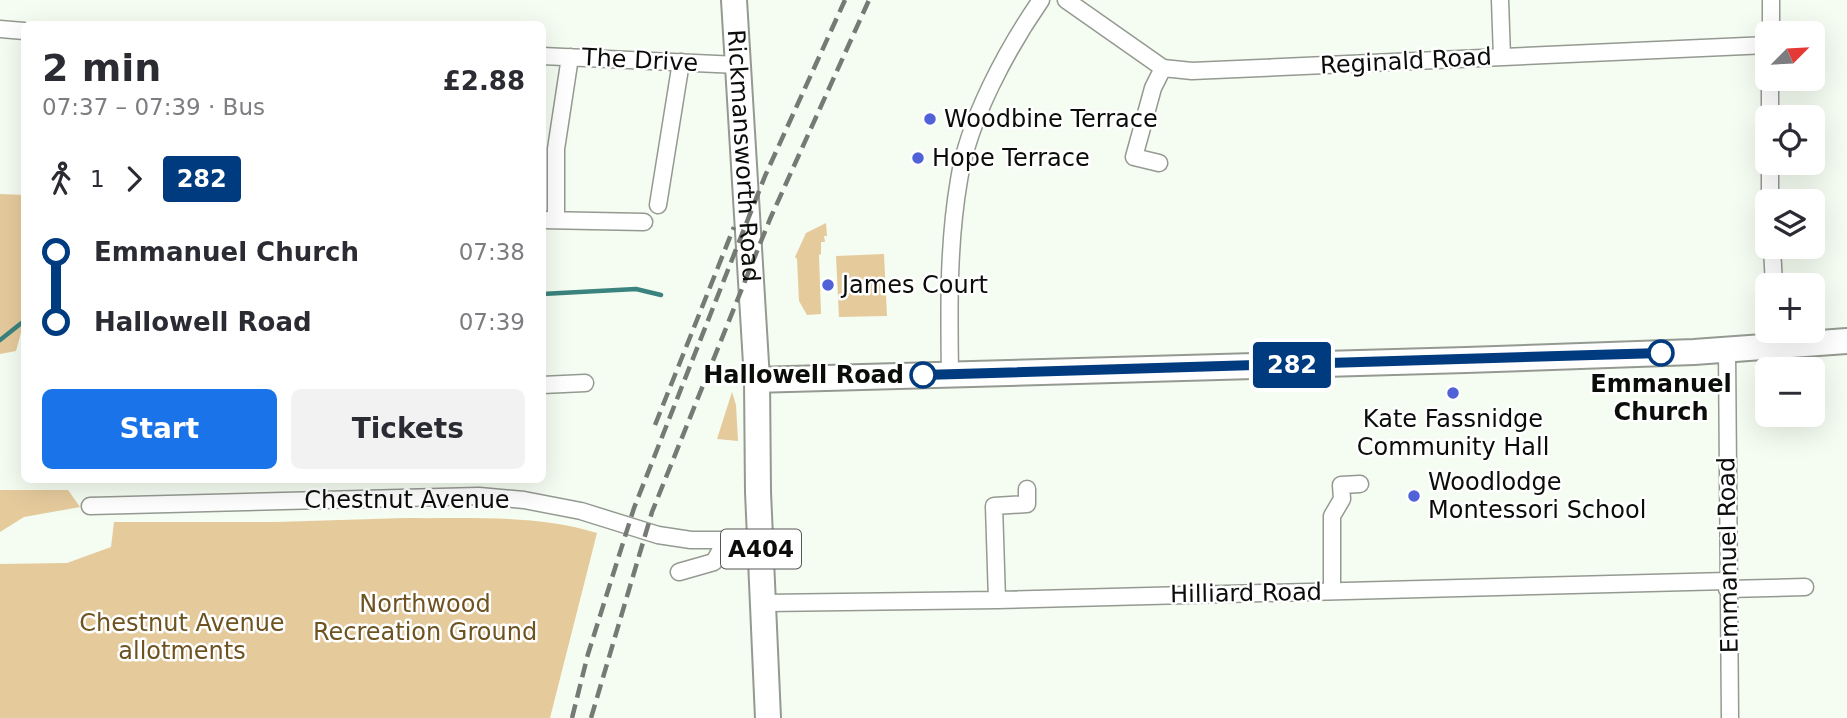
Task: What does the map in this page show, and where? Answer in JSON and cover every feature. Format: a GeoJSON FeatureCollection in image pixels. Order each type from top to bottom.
{"type":"FeatureCollection","features":[{"type":"Feature","properties":{"kind":"main road","name":"Rickmansworth Road"},"geometry":{"type":"LineString","coordinates":[[734,0],[757,380]]}},
{"type":"Feature","properties":{"kind":"main road"},"geometry":{"type":"LineString","coordinates":[[1825,340],[1847,341]]}},
{"type":"Feature","properties":{"kind":"main road"},"geometry":{"type":"LineString","coordinates":[[757,380],[1466,360],[1727,350],[1758,343]]}},
{"type":"Feature","properties":{"kind":"main road","name":"A404"},"geometry":{"type":"LineString","coordinates":[[757,380],[760,540],[765,603],[768,718]]}},
{"type":"Feature","properties":{"kind":"street"},"geometry":{"type":"LineString","coordinates":[[950,373],[949,262],[959,179],[969,142],[991,88],[1020,29],[1041,0]]}},
{"type":"Feature","properties":{"kind":"street"},"geometry":{"type":"LineString","coordinates":[[1066,0],[1163,68],[1153,88],[1134,157],[1159,163]]}},
{"type":"Feature","properties":{"kind":"street"},"geometry":{"type":"LineString","coordinates":[[1500,0],[1502,57]]}},
{"type":"Feature","properties":{"kind":"street"},"geometry":{"type":"LineString","coordinates":[[1771,0],[1771,21]]}},
{"type":"Feature","properties":{"kind":"street"},"geometry":{"type":"LineString","coordinates":[[0,29],[21,31]]}},
{"type":"Feature","properties":{"kind":"street","name":"Reginald Road"},"geometry":{"type":"LineString","coordinates":[[1163,68],[1192,71],[1755,46]]}},
{"type":"Feature","properties":{"kind":"street","name":"The Drive"},"geometry":{"type":"LineString","coordinates":[[546,56],[738,65]]}},
{"type":"Feature","properties":{"kind":"street"},"geometry":{"type":"LineString","coordinates":[[570,57],[556,149],[549,220],[644,222]]}},
{"type":"Feature","properties":{"kind":"street"},"geometry":{"type":"LineString","coordinates":[[658,205],[681,62]]}},
{"type":"Feature","properties":{"kind":"street","name":"Emmanuel Road"},"geometry":{"type":"LineString","coordinates":[[1727,350],[1730,718]]}},
{"type":"Feature","properties":{"kind":"street"},"geometry":{"type":"LineString","coordinates":[[546,385],[585,383]]}},
{"type":"Feature","properties":{"kind":"street"},"geometry":{"type":"LineString","coordinates":[[1332,591],[1332,516],[1342,499],[1341,485],[1360,484]]}},
{"type":"Feature","properties":{"kind":"street","name":"Chestnut Avenue"},"geometry":{"type":"LineString","coordinates":[[90,506],[478,488],[581,511],[658,535],[691,540],[760,540]]}},
{"type":"Feature","properties":{"kind":"street"},"geometry":{"type":"LineString","coordinates":[[997,600],[994,506],[1027,504],[1027,489]]}},
{"type":"Feature","properties":{"kind":"street"},"geometry":{"type":"LineString","coordinates":[[679,572],[714,562],[726,540]]}},
{"type":"Feature","properties":{"kind":"street","name":"Hilliard Road"},"geometry":{"type":"LineString","coordinates":[[765,603],[1332,591],[1727,585],[1805,587]]}},
{"type":"Feature","properties":{"kind":"green space"},"geometry":{"type":"Polygon","coordinates":[[[0,194],[21,195],[21,333],[16,351],[0,354],[0,194]]]}},
{"type":"Feature","properties":{"kind":"green space"},"geometry":{"type":"Polygon","coordinates":[[[826,223],[827,236],[824,236],[825,242],[821,242],[819,255],[821,314],[807,315],[799,301],[795,257],[806,233],[826,223]]]}},
{"type":"Feature","properties":{"kind":"green space"},"geometry":{"type":"Polygon","coordinates":[[[884,254],[887,316],[839,317],[836,256],[884,254]]]}},
{"type":"Feature","properties":{"kind":"green space"},"geometry":{"type":"Polygon","coordinates":[[[732,392],[736,405],[738,441],[717,439],[732,392]]]}},
{"type":"Feature","properties":{"kind":"green space"},"geometry":{"type":"Polygon","coordinates":[[[0,490],[68,490],[80,507],[24,517],[0,532],[0,490]]]}},
{"type":"Feature","properties":{"kind":"green space"},"geometry":{"type":"Polygon","coordinates":[[[405,518],[526,520],[597,533],[550,718],[0,718],[0,564],[67,563],[111,547],[114,522],[276,522],[405,518]]]}},
{"type":"Feature","properties":{"kind":"waterway"},"geometry":{"type":"LineString","coordinates":[[546,294],[636,289],[661,295]]}},
{"type":"Feature","properties":{"kind":"waterway"},"geometry":{"type":"LineString","coordinates":[[0,340],[21,323]]}},
{"type":"Feature","properties":{"kind":"railway"},"geometry":{"type":"LineString","coordinates":[[572,718],[588,654],[634,508],[765,176],[845,0]]}},
{"type":"Feature","properties":{"kind":"railway"},"geometry":{"type":"LineString","coordinates":[[591,718],[652,512],[770,219],[869,0]]}},
{"type":"Feature","properties":{"kind":"railway"},"geometry":{"type":"LineString","coordinates":[[655,425],[734,227]]}},
{"type":"Feature","properties":{"kind":"bus line","name":"282"},"geometry":{"type":"LineString","coordinates":[[923,375],[1661,353]]}},
{"type":"Feature","properties":{"kind":"place","name":"Woodbine Terrace"},"geometry":{"type":"Point","coordinates":[930,119]}},
{"type":"Feature","properties":{"kind":"place","name":"Hope Terrace"},"geometry":{"type":"Point","coordinates":[918,158]}},
{"type":"Feature","properties":{"kind":"place","name":"James Court"},"geometry":{"type":"Point","coordinates":[828,285]}},
{"type":"Feature","properties":{"kind":"place","name":"Emmanuel Church"},"geometry":{"type":"Point","coordinates":[1661,353]}},
{"type":"Feature","properties":{"kind":"place","name":"Hallowell Road"},"geometry":{"type":"Point","coordinates":[923,375]}},
{"type":"Feature","properties":{"kind":"place","name":"Kate Fassnidge Community Hall"},"geometry":{"type":"Point","coordinates":[1453,393]}},
{"type":"Feature","properties":{"kind":"place","name":"Woodlodge Montessori School"},"geometry":{"type":"Point","coordinates":[1414,496]}},
{"type":"Feature","properties":{"kind":"park label","name":"Northwood Recreation Ground"},"geometry":{"type":"Point","coordinates":[425,618]}},
{"type":"Feature","properties":{"kind":"park label","name":"Chestnut Avenue allotments"},"geometry":{"type":"Point","coordinates":[182,637]}}]}
